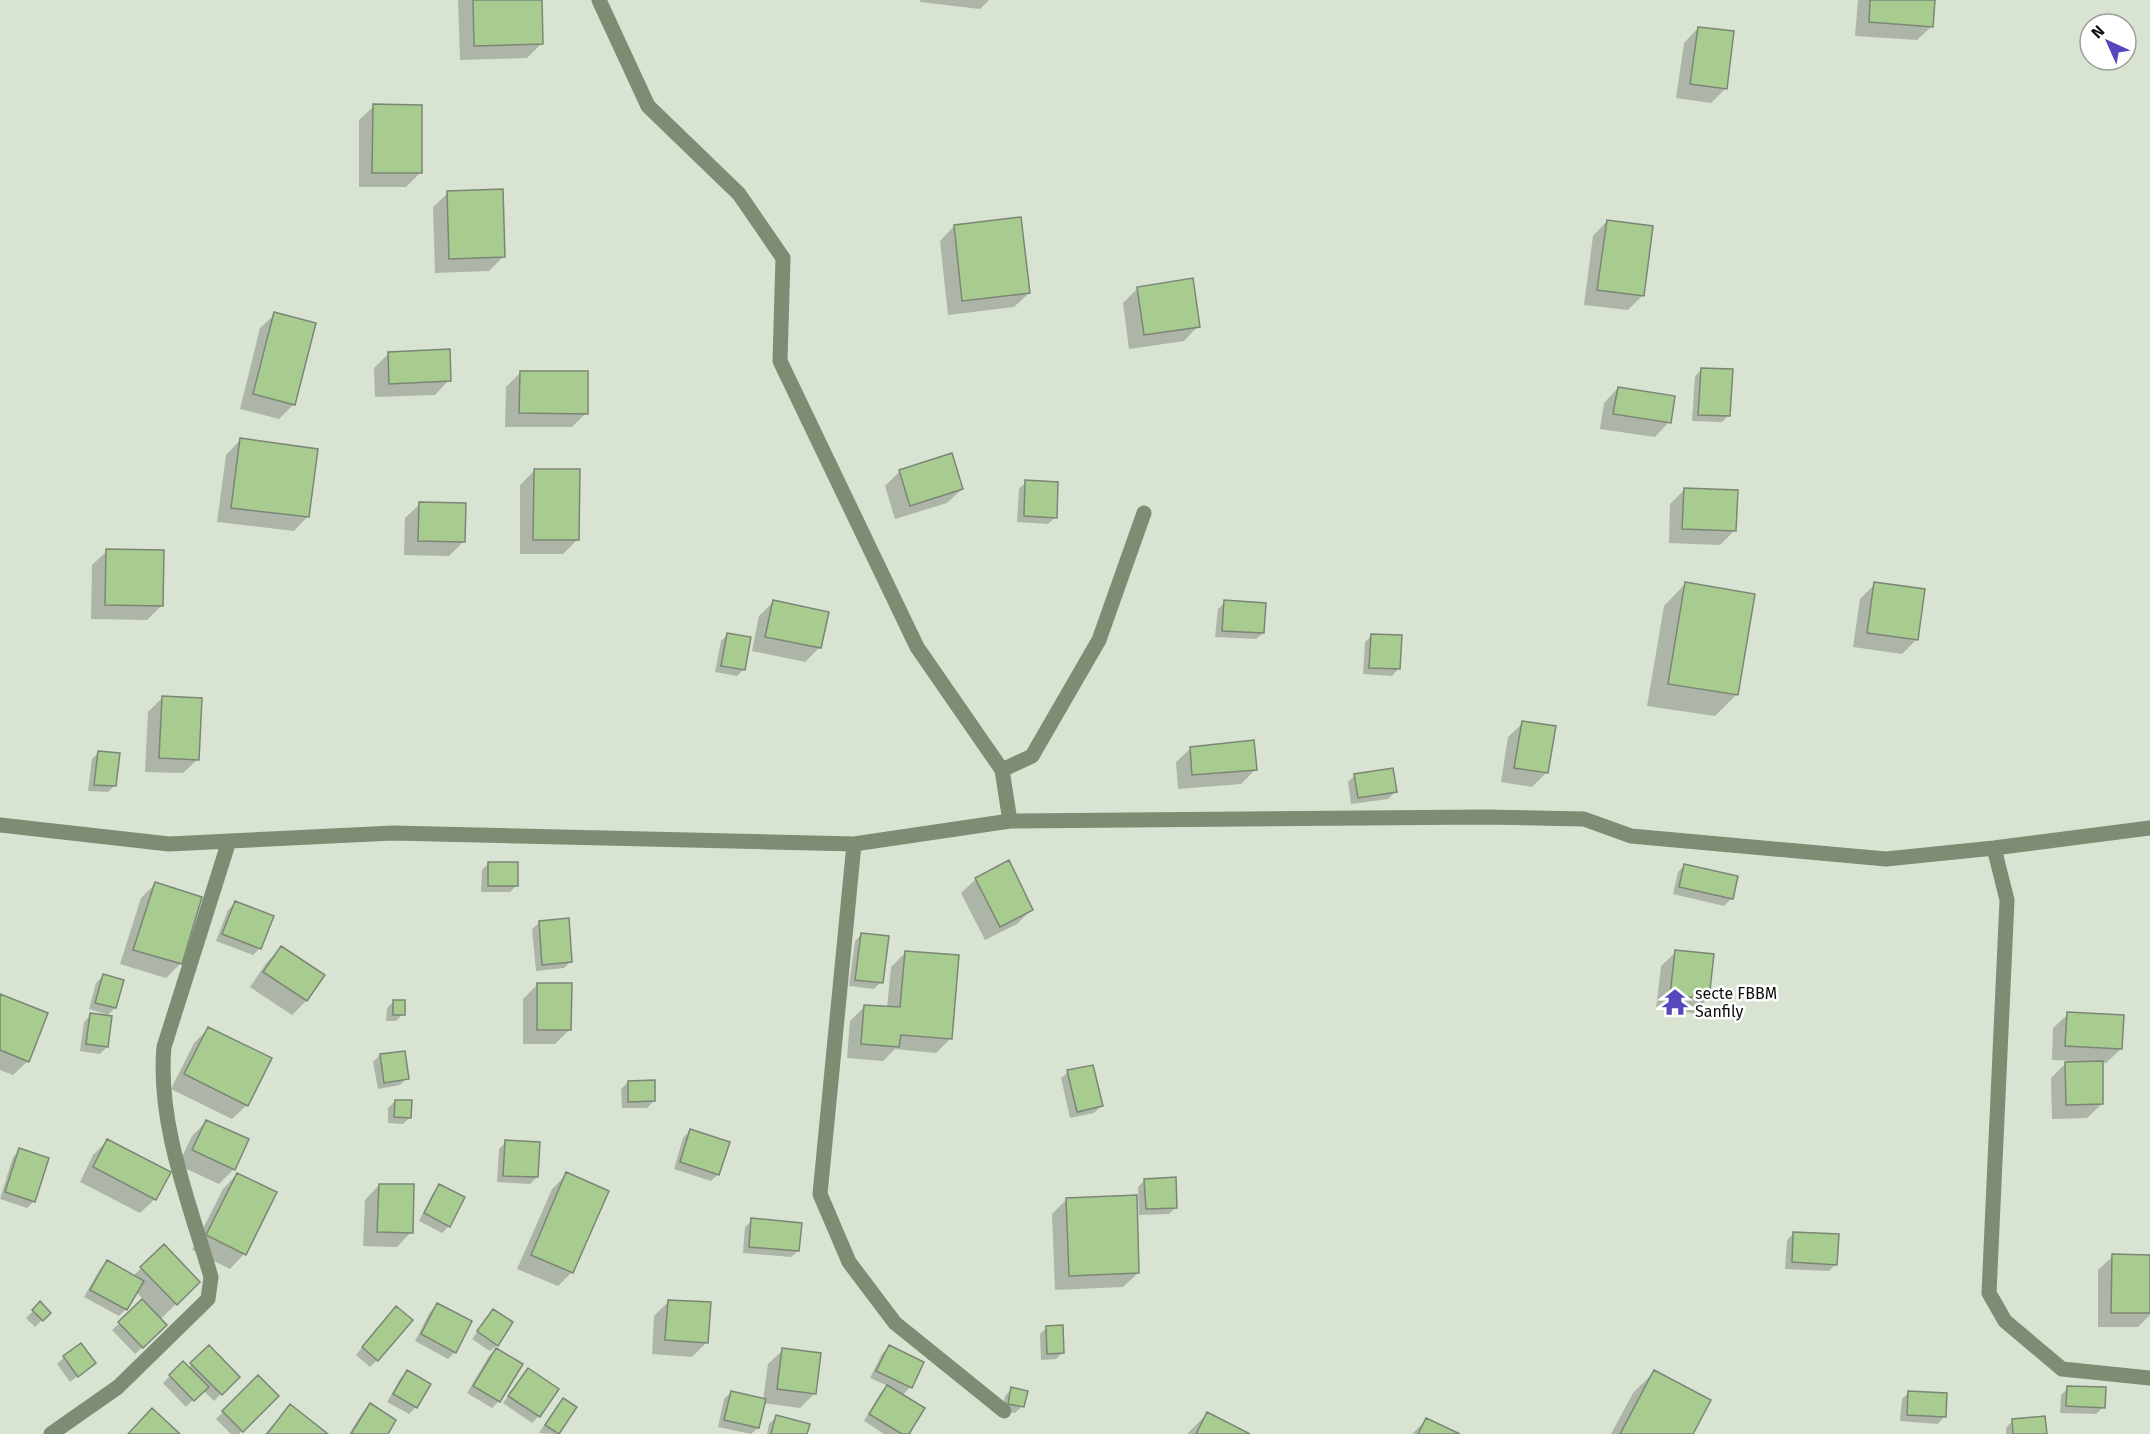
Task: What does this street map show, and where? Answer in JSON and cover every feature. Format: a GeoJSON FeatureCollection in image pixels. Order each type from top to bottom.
{"type":"FeatureCollection","features":[{"type":"Feature","properties":{"kind":"street"},"geometry":{"type":"LineString","coordinates":[[599,0],[648,106],[739,195],[783,258],[780,361],[917,647],[1002,770],[1010,821]]}},
{"type":"Feature","properties":{"kind":"street"},"geometry":{"type":"LineString","coordinates":[[1002,770],[1032,756],[1099,640],[1144,513]]}},
{"type":"Feature","properties":{"kind":"street"},"geometry":{"type":"LineString","coordinates":[[0,825],[169,844],[393,833],[855,844],[1010,821],[1485,817],[1584,819],[1631,836],[1886,859],[2150,828]]}},
{"type":"Feature","properties":{"kind":"street"},"geometry":{"type":"LineString","coordinates":[[51,1434],[118,1388],[208,1299],[211,1277],[172,1142],[162,1073],[164,1047],[229,841]]}},
{"type":"Feature","properties":{"kind":"street"},"geometry":{"type":"LineString","coordinates":[[855,844],[820,1194],[849,1262],[895,1323],[1004,1411]]}},
{"type":"Feature","properties":{"kind":"street"},"geometry":{"type":"LineString","coordinates":[[1994,848],[2007,900],[1989,1293],[2005,1322],[2062,1369],[2150,1378]]}},
{"type":"Feature","properties":{"kind":"building"},"geometry":{"type":"Polygon","coordinates":[[[473,0],[542,0],[543,44],[474,46],[473,0]]]}},
{"type":"Feature","properties":{"kind":"building"},"geometry":{"type":"Polygon","coordinates":[[[1870,0],[1935,0],[1933,27],[1869,22],[1870,0]]]}},
{"type":"Feature","properties":{"kind":"building"},"geometry":{"type":"Polygon","coordinates":[[[1698,27],[1734,31],[1727,89],[1690,84],[1698,27]]]}},
{"type":"Feature","properties":{"kind":"building"},"geometry":{"type":"Polygon","coordinates":[[[373,104],[422,105],[422,173],[372,173],[373,104]]]}},
{"type":"Feature","properties":{"kind":"building"},"geometry":{"type":"Polygon","coordinates":[[[503,189],[505,257],[449,259],[447,191],[503,189]]]}},
{"type":"Feature","properties":{"kind":"building"},"geometry":{"type":"Polygon","coordinates":[[[1021,217],[1030,293],[962,301],[954,225],[1021,217]]]}},
{"type":"Feature","properties":{"kind":"building"},"geometry":{"type":"Polygon","coordinates":[[[1607,220],[1653,226],[1644,296],[1597,290],[1607,220]]]}},
{"type":"Feature","properties":{"kind":"building"},"geometry":{"type":"Polygon","coordinates":[[[1193,278],[1200,327],[1144,335],[1137,287],[1193,278]]]}},
{"type":"Feature","properties":{"kind":"building"},"geometry":{"type":"Polygon","coordinates":[[[274,312],[316,323],[295,405],[253,394],[274,312]]]}},
{"type":"Feature","properties":{"kind":"building"},"geometry":{"type":"Polygon","coordinates":[[[450,349],[451,381],[389,384],[388,352],[450,349]]]}},
{"type":"Feature","properties":{"kind":"building"},"geometry":{"type":"Polygon","coordinates":[[[1701,368],[1733,369],[1730,416],[1698,415],[1701,368]]]}},
{"type":"Feature","properties":{"kind":"building"},"geometry":{"type":"Polygon","coordinates":[[[520,371],[588,371],[588,414],[519,413],[520,371]]]}},
{"type":"Feature","properties":{"kind":"building"},"geometry":{"type":"Polygon","coordinates":[[[1618,387],[1675,396],[1671,423],[1613,414],[1618,387]]]}},
{"type":"Feature","properties":{"kind":"building"},"geometry":{"type":"Polygon","coordinates":[[[240,438],[318,449],[309,517],[231,508],[240,438]]]}},
{"type":"Feature","properties":{"kind":"building"},"geometry":{"type":"Polygon","coordinates":[[[952,453],[963,489],[910,506],[899,470],[952,453]]]}},
{"type":"Feature","properties":{"kind":"building"},"geometry":{"type":"Polygon","coordinates":[[[534,469],[580,469],[579,540],[533,540],[534,469]]]}},
{"type":"Feature","properties":{"kind":"building"},"geometry":{"type":"Polygon","coordinates":[[[1025,480],[1058,482],[1057,518],[1024,516],[1025,480]]]}},
{"type":"Feature","properties":{"kind":"building"},"geometry":{"type":"Polygon","coordinates":[[[1684,488],[1738,490],[1736,531],[1682,529],[1684,488]]]}},
{"type":"Feature","properties":{"kind":"building"},"geometry":{"type":"Polygon","coordinates":[[[419,502],[466,503],[465,542],[418,541],[419,502]]]}},
{"type":"Feature","properties":{"kind":"building"},"geometry":{"type":"Polygon","coordinates":[[[106,549],[164,550],[163,606],[105,605],[106,549]]]}},
{"type":"Feature","properties":{"kind":"building"},"geometry":{"type":"Polygon","coordinates":[[[1685,582],[1755,594],[1738,695],[1668,684],[1685,582]]]}},
{"type":"Feature","properties":{"kind":"building"},"geometry":{"type":"Polygon","coordinates":[[[1874,582],[1925,589],[1918,640],[1867,633],[1874,582]]]}},
{"type":"Feature","properties":{"kind":"building"},"geometry":{"type":"Polygon","coordinates":[[[773,600],[829,612],[821,648],[765,637],[773,600]]]}},
{"type":"Feature","properties":{"kind":"building"},"geometry":{"type":"Polygon","coordinates":[[[1224,600],[1266,603],[1264,633],[1222,631],[1224,600]]]}},
{"type":"Feature","properties":{"kind":"building"},"geometry":{"type":"Polygon","coordinates":[[[727,633],[751,637],[745,670],[721,666],[727,633]]]}},
{"type":"Feature","properties":{"kind":"building"},"geometry":{"type":"Polygon","coordinates":[[[1371,634],[1402,635],[1400,669],[1369,668],[1371,634]]]}},
{"type":"Feature","properties":{"kind":"building"},"geometry":{"type":"Polygon","coordinates":[[[162,696],[202,698],[199,760],[159,758],[162,696]]]}},
{"type":"Feature","properties":{"kind":"building"},"geometry":{"type":"Polygon","coordinates":[[[1522,721],[1556,726],[1548,773],[1514,768],[1522,721]]]}},
{"type":"Feature","properties":{"kind":"building"},"geometry":{"type":"Polygon","coordinates":[[[1254,740],[1257,770],[1192,775],[1190,747],[1254,740]]]}},
{"type":"Feature","properties":{"kind":"building"},"geometry":{"type":"Polygon","coordinates":[[[98,751],[120,753],[116,786],[94,785],[98,751]]]}},
{"type":"Feature","properties":{"kind":"building"},"geometry":{"type":"Polygon","coordinates":[[[1393,768],[1397,792],[1358,798],[1354,774],[1393,768]]]}},
{"type":"Feature","properties":{"kind":"building"},"geometry":{"type":"Polygon","coordinates":[[[1009,860],[1033,910],[1000,927],[975,878],[1009,860]]]}},
{"type":"Feature","properties":{"kind":"building"},"geometry":{"type":"Polygon","coordinates":[[[488,862],[518,862],[518,886],[488,886],[488,862]]]}},
{"type":"Feature","properties":{"kind":"building"},"geometry":{"type":"Polygon","coordinates":[[[1684,864],[1738,876],[1733,899],[1679,887],[1684,864]]]}},
{"type":"Feature","properties":{"kind":"building"},"geometry":{"type":"Polygon","coordinates":[[[155,882],[202,897],[182,964],[133,950],[155,882]]]}},
{"type":"Feature","properties":{"kind":"building"},"geometry":{"type":"Polygon","coordinates":[[[235,901],[274,916],[261,949],[222,934],[235,901]]]}},
{"type":"Feature","properties":{"kind":"building"},"geometry":{"type":"Polygon","coordinates":[[[569,918],[572,962],[542,965],[539,921],[569,918]]]}},
{"type":"Feature","properties":{"kind":"building"},"geometry":{"type":"Polygon","coordinates":[[[861,933],[889,936],[883,983],[855,980],[861,933]]]}},
{"type":"Feature","properties":{"kind":"building"},"geometry":{"type":"Polygon","coordinates":[[[281,946],[325,975],[307,1001],[263,972],[281,946]]]}},
{"type":"Feature","properties":{"kind":"building"},"geometry":{"type":"Polygon","coordinates":[[[1675,950],[1714,954],[1709,999],[1670,995],[1675,950]]]}},
{"type":"Feature","properties":{"kind":"building"},"geometry":{"type":"Polygon","coordinates":[[[905,951],[959,955],[952,1039],[901,1035],[899,1047],[861,1044],[864,1005],[900,1007],[905,951]]]}},
{"type":"Feature","properties":{"kind":"building"},"geometry":{"type":"Polygon","coordinates":[[[103,974],[124,980],[116,1008],[95,1003],[103,974]]]}},
{"type":"Feature","properties":{"kind":"building"},"geometry":{"type":"Polygon","coordinates":[[[537,983],[572,983],[571,1030],[537,1030],[537,983]]]}},
{"type":"Feature","properties":{"kind":"building"},"geometry":{"type":"Polygon","coordinates":[[[0,994],[48,1013],[29,1062],[0,1050],[0,994]]]}},
{"type":"Feature","properties":{"kind":"building"},"geometry":{"type":"Polygon","coordinates":[[[393,1000],[405,1000],[405,1015],[393,1015],[393,1000]]]}},
{"type":"Feature","properties":{"kind":"building"},"geometry":{"type":"Polygon","coordinates":[[[2067,1012],[2124,1015],[2122,1049],[2065,1046],[2067,1012]]]}},
{"type":"Feature","properties":{"kind":"building"},"geometry":{"type":"Polygon","coordinates":[[[90,1013],[112,1016],[108,1047],[86,1044],[90,1013]]]}},
{"type":"Feature","properties":{"kind":"building"},"geometry":{"type":"Polygon","coordinates":[[[208,1027],[272,1058],[248,1106],[184,1074],[208,1027]]]}},
{"type":"Feature","properties":{"kind":"building"},"geometry":{"type":"Polygon","coordinates":[[[405,1051],[409,1079],[384,1083],[380,1054],[405,1051]]]}},
{"type":"Feature","properties":{"kind":"building"},"geometry":{"type":"Polygon","coordinates":[[[2103,1061],[2103,1104],[2066,1105],[2065,1062],[2103,1061]]]}},
{"type":"Feature","properties":{"kind":"building"},"geometry":{"type":"Polygon","coordinates":[[[1093,1065],[1103,1106],[1077,1112],[1067,1070],[1093,1065]]]}},
{"type":"Feature","properties":{"kind":"building"},"geometry":{"type":"Polygon","coordinates":[[[655,1080],[655,1101],[628,1102],[628,1081],[655,1080]]]}},
{"type":"Feature","properties":{"kind":"building"},"geometry":{"type":"Polygon","coordinates":[[[395,1100],[412,1100],[411,1118],[394,1117],[395,1100]]]}},
{"type":"Feature","properties":{"kind":"building"},"geometry":{"type":"Polygon","coordinates":[[[206,1120],[249,1139],[235,1170],[192,1150],[206,1120]]]}},
{"type":"Feature","properties":{"kind":"building"},"geometry":{"type":"Polygon","coordinates":[[[690,1129],[730,1142],[719,1175],[680,1162],[690,1129]]]}},
{"type":"Feature","properties":{"kind":"building"},"geometry":{"type":"Polygon","coordinates":[[[107,1139],[171,1172],[156,1200],[93,1167],[107,1139]]]}},
{"type":"Feature","properties":{"kind":"building"},"geometry":{"type":"Polygon","coordinates":[[[505,1140],[540,1142],[538,1177],[503,1176],[505,1140]]]}},
{"type":"Feature","properties":{"kind":"building"},"geometry":{"type":"Polygon","coordinates":[[[19,1148],[49,1158],[35,1202],[5,1192],[19,1148]]]}},
{"type":"Feature","properties":{"kind":"building"},"geometry":{"type":"Polygon","coordinates":[[[566,1172],[609,1191],[573,1273],[531,1255],[566,1172]]]}},
{"type":"Feature","properties":{"kind":"building"},"geometry":{"type":"Polygon","coordinates":[[[237,1173],[277,1192],[246,1255],[206,1235],[237,1173]]]}},
{"type":"Feature","properties":{"kind":"building"},"geometry":{"type":"Polygon","coordinates":[[[1176,1177],[1177,1208],[1146,1209],[1144,1179],[1176,1177]]]}},
{"type":"Feature","properties":{"kind":"building"},"geometry":{"type":"Polygon","coordinates":[[[379,1184],[414,1184],[413,1233],[377,1232],[379,1184]]]}},
{"type":"Feature","properties":{"kind":"building"},"geometry":{"type":"Polygon","coordinates":[[[439,1184],[465,1197],[450,1227],[424,1213],[439,1184]]]}},
{"type":"Feature","properties":{"kind":"building"},"geometry":{"type":"Polygon","coordinates":[[[1137,1195],[1139,1273],[1069,1276],[1066,1198],[1137,1195]]]}},
{"type":"Feature","properties":{"kind":"building"},"geometry":{"type":"Polygon","coordinates":[[[751,1218],[802,1223],[799,1251],[749,1247],[751,1218]]]}},
{"type":"Feature","properties":{"kind":"building"},"geometry":{"type":"Polygon","coordinates":[[[1793,1232],[1839,1234],[1837,1265],[1792,1262],[1793,1232]]]}},
{"type":"Feature","properties":{"kind":"building"},"geometry":{"type":"Polygon","coordinates":[[[164,1244],[200,1282],[177,1305],[140,1267],[164,1244]]]}},
{"type":"Feature","properties":{"kind":"building"},"geometry":{"type":"Polygon","coordinates":[[[2112,1254],[2150,1255],[2150,1313],[2111,1313],[2112,1254]]]}},
{"type":"Feature","properties":{"kind":"building"},"geometry":{"type":"Polygon","coordinates":[[[107,1260],[144,1281],[127,1310],[90,1290],[107,1260]]]}},
{"type":"Feature","properties":{"kind":"building"},"geometry":{"type":"Polygon","coordinates":[[[142,1299],[167,1325],[143,1348],[118,1322],[142,1299]]]}},
{"type":"Feature","properties":{"kind":"building"},"geometry":{"type":"Polygon","coordinates":[[[668,1300],[711,1302],[708,1343],[665,1340],[668,1300]]]}},
{"type":"Feature","properties":{"kind":"building"},"geometry":{"type":"Polygon","coordinates":[[[40,1301],[51,1313],[43,1321],[32,1310],[40,1301]]]}},
{"type":"Feature","properties":{"kind":"building"},"geometry":{"type":"Polygon","coordinates":[[[437,1303],[472,1321],[456,1353],[421,1334],[437,1303]]]}},
{"type":"Feature","properties":{"kind":"building"},"geometry":{"type":"Polygon","coordinates":[[[396,1306],[413,1320],[378,1361],[362,1347],[396,1306]]]}},
{"type":"Feature","properties":{"kind":"building"},"geometry":{"type":"Polygon","coordinates":[[[493,1309],[513,1322],[498,1346],[477,1331],[493,1309]]]}},
{"type":"Feature","properties":{"kind":"building"},"geometry":{"type":"Polygon","coordinates":[[[1063,1325],[1064,1353],[1047,1354],[1046,1326],[1063,1325]]]}},
{"type":"Feature","properties":{"kind":"building"},"geometry":{"type":"Polygon","coordinates":[[[81,1343],[96,1363],[78,1377],[63,1356],[81,1343]]]}},
{"type":"Feature","properties":{"kind":"building"},"geometry":{"type":"Polygon","coordinates":[[[209,1345],[240,1377],[222,1395],[190,1363],[209,1345]]]}},
{"type":"Feature","properties":{"kind":"building"},"geometry":{"type":"Polygon","coordinates":[[[889,1345],[924,1362],[912,1388],[876,1371],[889,1345]]]}},
{"type":"Feature","properties":{"kind":"building"},"geometry":{"type":"Polygon","coordinates":[[[496,1348],[523,1364],[500,1402],[473,1386],[496,1348]]]}},
{"type":"Feature","properties":{"kind":"building"},"geometry":{"type":"Polygon","coordinates":[[[782,1348],[821,1353],[816,1394],[777,1389],[782,1348]]]}},
{"type":"Feature","properties":{"kind":"building"},"geometry":{"type":"Polygon","coordinates":[[[183,1361],[209,1387],[194,1401],[169,1375],[183,1361]]]}},
{"type":"Feature","properties":{"kind":"building"},"geometry":{"type":"Polygon","coordinates":[[[528,1368],[559,1389],[540,1417],[508,1396],[528,1368]]]}},
{"type":"Feature","properties":{"kind":"building"},"geometry":{"type":"Polygon","coordinates":[[[407,1370],[431,1384],[417,1408],[393,1394],[407,1370]]]}},
{"type":"Feature","properties":{"kind":"building"},"geometry":{"type":"Polygon","coordinates":[[[1654,1370],[1711,1400],[1693,1434],[1620,1434],[1654,1370]]]}},
{"type":"Feature","properties":{"kind":"building"},"geometry":{"type":"Polygon","coordinates":[[[258,1375],[279,1396],[243,1432],[222,1411],[258,1375]]]}},
{"type":"Feature","properties":{"kind":"building"},"geometry":{"type":"Polygon","coordinates":[[[887,1385],[925,1408],[909,1434],[902,1434],[869,1414],[887,1385]]]}},
{"type":"Feature","properties":{"kind":"building"},"geometry":{"type":"Polygon","coordinates":[[[2067,1386],[2106,1387],[2105,1408],[2066,1406],[2067,1386]]]}},
{"type":"Feature","properties":{"kind":"building"},"geometry":{"type":"Polygon","coordinates":[[[1011,1387],[1028,1391],[1024,1407],[1008,1404],[1011,1387]]]}},
{"type":"Feature","properties":{"kind":"building"},"geometry":{"type":"Polygon","coordinates":[[[731,1391],[766,1399],[759,1428],[724,1420],[731,1391]]]}},
{"type":"Feature","properties":{"kind":"building"},"geometry":{"type":"Polygon","coordinates":[[[1908,1391],[1947,1393],[1946,1417],[1907,1415],[1908,1391]]]}},
{"type":"Feature","properties":{"kind":"building"},"geometry":{"type":"Polygon","coordinates":[[[563,1398],[577,1407],[559,1434],[545,1425],[563,1398]]]}},
{"type":"Feature","properties":{"kind":"building"},"geometry":{"type":"Polygon","coordinates":[[[370,1403],[396,1420],[388,1434],[351,1434],[370,1403]]]}},
{"type":"Feature","properties":{"kind":"building"},"geometry":{"type":"Polygon","coordinates":[[[290,1404],[328,1434],[267,1434],[290,1404]]]}},
{"type":"Feature","properties":{"kind":"building"},"geometry":{"type":"Polygon","coordinates":[[[152,1408],[180,1434],[128,1434],[152,1408]]]}},
{"type":"Feature","properties":{"kind":"building"},"geometry":{"type":"Polygon","coordinates":[[[1207,1412],[1250,1434],[1196,1434],[1207,1412]]]}},
{"type":"Feature","properties":{"kind":"building"},"geometry":{"type":"Polygon","coordinates":[[[776,1415],[810,1424],[807,1434],[771,1434],[776,1415]]]}},
{"type":"Feature","properties":{"kind":"building"},"geometry":{"type":"Polygon","coordinates":[[[2045,1416],[2047,1434],[2013,1434],[2012,1419],[2045,1416]]]}},
{"type":"Feature","properties":{"kind":"building"},"geometry":{"type":"Polygon","coordinates":[[[1426,1418],[1460,1434],[1418,1434],[1426,1418]]]}},
{"type":"Feature","properties":{"kind":"place","name":"secte FBBM Sanfily"},"geometry":{"type":"Point","coordinates":[1675,1002]}}]}
